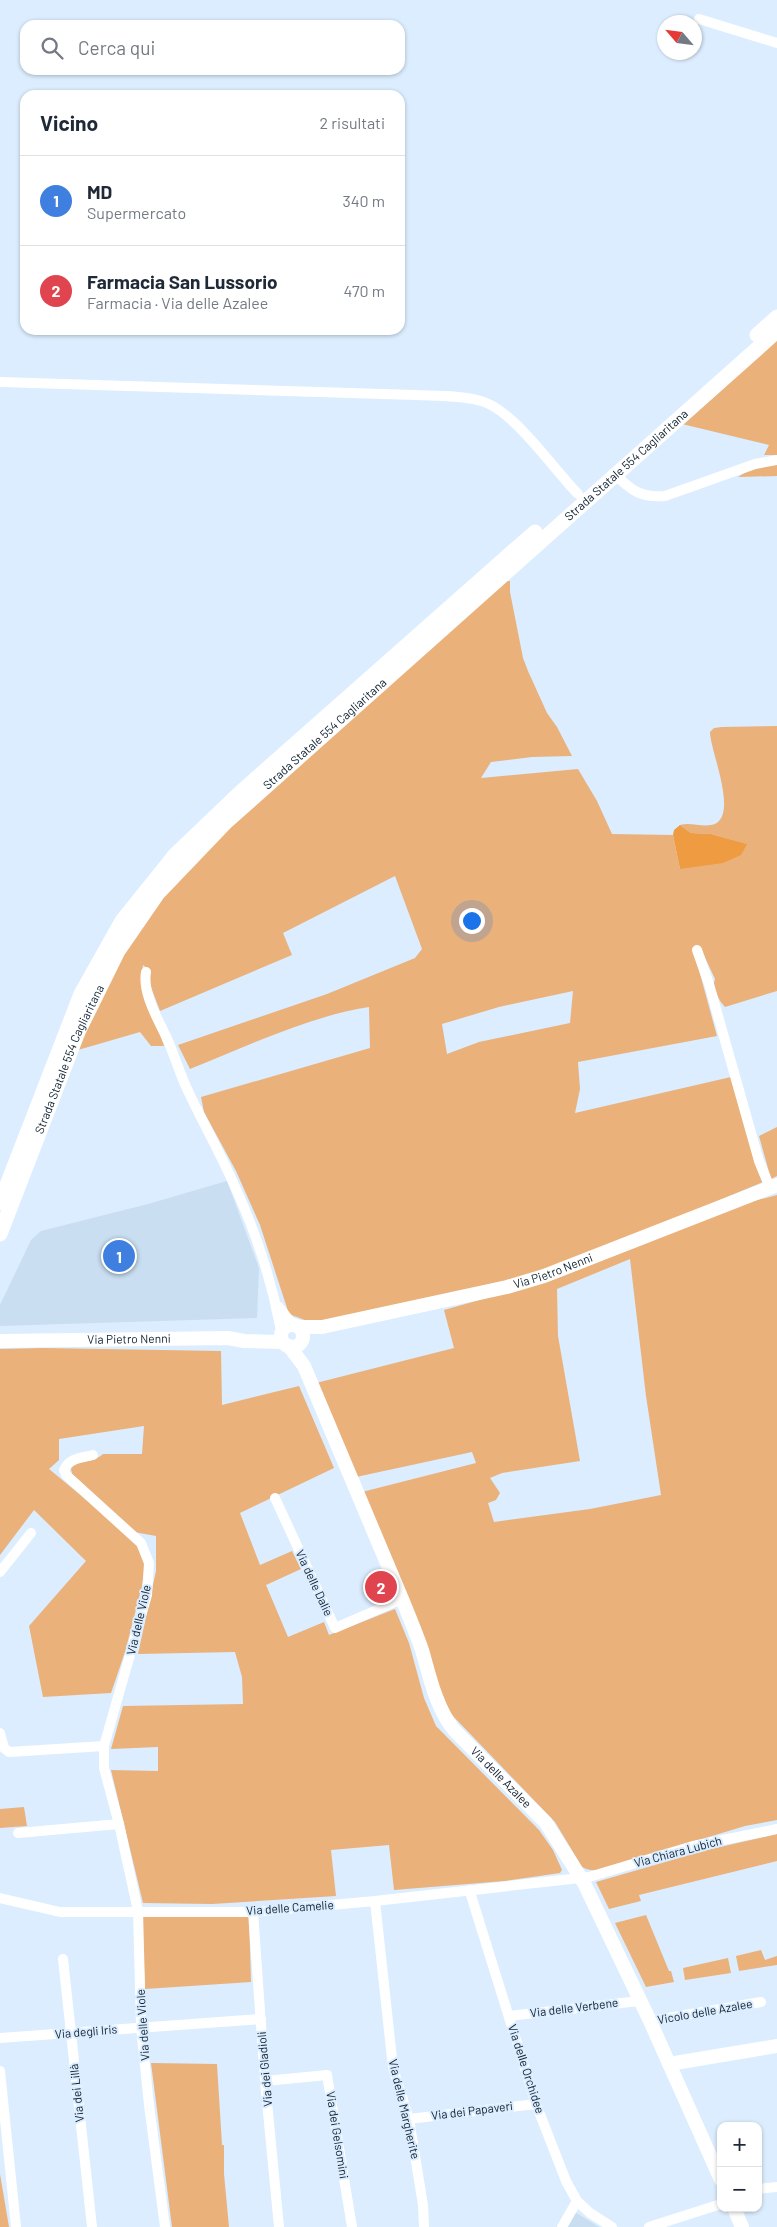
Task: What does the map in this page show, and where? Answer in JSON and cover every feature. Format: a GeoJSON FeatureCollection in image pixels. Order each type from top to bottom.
{"type":"FeatureCollection","features":[{"type":"Feature","properties":{"kind":"main road","name":"Strada Statale 554 Cagliaritana"},"geometry":{"type":"LineString","coordinates":[[0,1203],[81,994],[122,921],[175,855],[243,790],[777,317]]}},
{"type":"Feature","properties":{"kind":"main road","name":"Strada Statale 554 Cagliaritana"},"geometry":{"type":"LineString","coordinates":[[0,1234],[92,1001],[126,938],[158,893],[187,860],[225,823],[777,331]]}},
{"type":"Feature","properties":{"kind":"street"},"geometry":{"type":"LineString","coordinates":[[702,20],[777,44]]}},
{"type":"Feature","properties":{"kind":"street"},"geometry":{"type":"LineString","coordinates":[[0,382],[415,394],[482,401],[494,407],[514,422],[578,494]]}},
{"type":"Feature","properties":{"kind":"street"},"geometry":{"type":"LineString","coordinates":[[616,474],[624,483],[650,498],[665,496],[756,464],[777,460]]}},
{"type":"Feature","properties":{"kind":"street"},"geometry":{"type":"LineString","coordinates":[[697,950],[709,984],[759,1160],[774,1186]]}},
{"type":"Feature","properties":{"kind":"street"},"geometry":{"type":"LineString","coordinates":[[146,972],[146,986],[152,1003],[188,1090],[218,1148],[252,1225],[269,1275],[275,1300],[291,1336]]}},
{"type":"Feature","properties":{"kind":"street","name":"Via Pietro Nenni"},"geometry":{"type":"LineString","coordinates":[[0,1341],[228,1338],[258,1342],[291,1336],[322,1327],[516,1285],[544,1276],[774,1186]]}},
{"type":"Feature","properties":{"kind":"street","name":"Via delle Azalee"},"geometry":{"type":"LineString","coordinates":[[291,1336],[415,1629],[438,1704],[454,1730],[546,1823],[581,1878],[650,2021],[717,2171]]}},
{"type":"Feature","properties":{"kind":"street","name":"Via delle Viole"},"geometry":{"type":"LineString","coordinates":[[93,1456],[74,1459],[66,1464],[64,1470],[66,1475],[141,1543],[149,1563],[147,1595],[104,1746],[104,1768],[119,1824],[138,1911],[141,2027],[165,2227]]}},
{"type":"Feature","properties":{"kind":"street","name":"Via delle Dalie"},"geometry":{"type":"LineString","coordinates":[[275,1498],[335,1628],[402,1599]]}},
{"type":"Feature","properties":{"kind":"street"},"geometry":{"type":"LineString","coordinates":[[0,1572],[31,1533]]}},
{"type":"Feature","properties":{"kind":"street"},"geometry":{"type":"LineString","coordinates":[[0,1733],[4,1748],[9,1752],[104,1746]]}},
{"type":"Feature","properties":{"kind":"street"},"geometry":{"type":"LineString","coordinates":[[18,1833],[119,1824]]}},
{"type":"Feature","properties":{"kind":"street","name":"Via Chiara Lubich"},"geometry":{"type":"LineString","coordinates":[[581,1878],[693,1846],[777,1828]]}},
{"type":"Feature","properties":{"kind":"street","name":"Via delle Camelie"},"geometry":{"type":"LineString","coordinates":[[0,1898],[60,1912],[253,1912],[470,1892],[581,1878]]}},
{"type":"Feature","properties":{"kind":"street","name":"Via delle Orchidee"},"geometry":{"type":"LineString","coordinates":[[470,1892],[536,2104],[566,2180],[577,2201],[590,2213],[612,2227]]}},
{"type":"Feature","properties":{"kind":"street","name":"Via delle Margherite"},"geometry":{"type":"LineString","coordinates":[[376,1901],[393,2068],[408,2119],[423,2205],[424,2227]]}},
{"type":"Feature","properties":{"kind":"street","name":"Via dei Gladioli"},"geometry":{"type":"LineString","coordinates":[[253,1912],[265,2081],[279,2227]]}},
{"type":"Feature","properties":{"kind":"street","name":"Via dei Lillà"},"geometry":{"type":"LineString","coordinates":[[63,1959],[92,2227]]}},
{"type":"Feature","properties":{"kind":"street","name":"Via delle Verbene"},"geometry":{"type":"LineString","coordinates":[[509,2016],[639,2001]]}},
{"type":"Feature","properties":{"kind":"street","name":"Vicolo delle Azalee"},"geometry":{"type":"LineString","coordinates":[[650,2021],[761,2002]]}},
{"type":"Feature","properties":{"kind":"street","name":"Via degli Iris"},"geometry":{"type":"LineString","coordinates":[[0,2038],[261,2019]]}},
{"type":"Feature","properties":{"kind":"street"},"geometry":{"type":"LineString","coordinates":[[668,2064],[777,2046]]}},
{"type":"Feature","properties":{"kind":"street"},"geometry":{"type":"LineString","coordinates":[[0,2071],[16,2227]]}},
{"type":"Feature","properties":{"kind":"street","name":"Via dei Gelsomini"},"geometry":{"type":"LineString","coordinates":[[265,2081],[327,2075],[352,2227]]}},
{"type":"Feature","properties":{"kind":"street","name":"Via dei Papaveri"},"geometry":{"type":"LineString","coordinates":[[408,2119],[536,2104]]}},
{"type":"Feature","properties":{"kind":"street"},"geometry":{"type":"LineString","coordinates":[[762,2189],[777,2187]]}},
{"type":"Feature","properties":{"kind":"street"},"geometry":{"type":"LineString","coordinates":[[562,2227],[577,2201]]}},
{"type":"Feature","properties":{"kind":"street"},"geometry":{"type":"LineString","coordinates":[[649,2227],[717,2205]]}},
{"type":"Feature","properties":{"kind":"street"},"geometry":{"type":"LineString","coordinates":[[736,2212],[742,2227]]}},
{"type":"Feature","properties":{"kind":"shaded area"},"geometry":{"type":"Polygon","coordinates":[[[777,339],[777,455],[764,455],[769,445],[682,424],[777,339]]]}},
{"type":"Feature","properties":{"kind":"shaded area"},"geometry":{"type":"Polygon","coordinates":[[[777,462],[777,476],[738,477],[752,468],[777,462]]]}},
{"type":"Feature","properties":{"kind":"shaded area"},"geometry":{"type":"Polygon","coordinates":[[[505,581],[510,581],[510,592],[523,658],[547,713],[557,727],[572,756],[532,757],[491,762],[481,778],[578,769],[597,801],[612,834],[673,835],[680,869],[746,844],[711,834],[691,833],[680,825],[711,825],[720,820],[724,811],[722,784],[710,732],[714,728],[722,727],[777,726],[777,991],[725,1007],[713,986],[715,979],[701,949],[696,959],[717,1036],[578,1062],[580,1089],[575,1113],[731,1077],[763,1182],[600,1250],[519,1278],[321,1322],[310,1322],[289,1314],[260,1225],[236,1171],[204,1112],[201,1097],[370,1048],[369,1007],[324,1017],[255,1042],[190,1069],[178,1045],[327,994],[415,958],[422,949],[395,876],[283,933],[292,955],[160,1011],[148,979],[149,970],[143,965],[141,978],[164,1046],[151,1046],[140,1032],[78,1050],[96,1000],[146,918],[193,861],[505,581]],[[573,991],[499,1007],[442,1024],[447,1054],[479,1042],[570,1023],[573,991]]]}},
{"type":"Feature","properties":{"kind":"shaded area"},"geometry":{"type":"Polygon","coordinates":[[[680,825],[691,833],[711,834],[747,844],[741,855],[723,863],[680,869],[673,835],[674,830],[680,825]]]}},
{"type":"Feature","properties":{"kind":"shaded area"},"geometry":{"type":"Polygon","coordinates":[[[777,1127],[777,1176],[771,1179],[759,1136],[777,1127]]]}},
{"type":"Feature","properties":{"kind":"shaded area"},"geometry":{"type":"Polygon","coordinates":[[[227,1181],[259,1268],[257,1318],[0,1326],[0,1305],[31,1240],[41,1231],[148,1204],[227,1181]]]}},
{"type":"Feature","properties":{"kind":"shaded area"},"geometry":{"type":"Polygon","coordinates":[[[777,1195],[777,1820],[745,1826],[603,1869],[590,1870],[582,1867],[555,1822],[450,1713],[362,1492],[476,1463],[472,1452],[356,1477],[316,1383],[454,1348],[444,1310],[555,1279],[750,1202],[777,1195]],[[630,1259],[557,1289],[558,1336],[580,1461],[502,1473],[490,1478],[500,1493],[496,1500],[488,1503],[494,1522],[590,1509],[661,1495],[646,1396],[630,1259]]]}},
{"type":"Feature","properties":{"kind":"shaded area"},"geometry":{"type":"Polygon","coordinates":[[[0,1349],[221,1351],[222,1405],[299,1386],[334,1468],[240,1513],[260,1565],[292,1551],[301,1569],[266,1585],[288,1637],[324,1622],[329,1635],[395,1609],[409,1643],[424,1698],[436,1726],[539,1830],[553,1850],[562,1870],[560,1873],[505,1881],[394,1890],[389,1845],[331,1850],[336,1896],[212,1904],[143,1903],[111,1770],[158,1771],[158,1747],[111,1749],[123,1706],[243,1704],[242,1677],[235,1652],[138,1654],[156,1571],[156,1536],[134,1532],[72,1474],[71,1468],[78,1463],[95,1459],[103,1454],[142,1454],[144,1426],[59,1439],[59,1460],[49,1469],[136,1542],[145,1566],[142,1586],[125,1652],[111,1693],[43,1697],[29,1626],[86,1561],[34,1510],[0,1555],[0,1349]]]}},
{"type":"Feature","properties":{"kind":"shaded area"},"geometry":{"type":"Polygon","coordinates":[[[24,1807],[27,1826],[0,1828],[0,1809],[24,1807]]]}},
{"type":"Feature","properties":{"kind":"shaded area"},"geometry":{"type":"Polygon","coordinates":[[[777,1834],[777,1861],[639,1895],[641,1901],[609,1909],[596,1882],[707,1850],[777,1834]]]}},
{"type":"Feature","properties":{"kind":"shaded area"},"geometry":{"type":"Polygon","coordinates":[[[646,1915],[674,1982],[646,1987],[615,1923],[646,1915]]]}},
{"type":"Feature","properties":{"kind":"shaded area"},"geometry":{"type":"Polygon","coordinates":[[[142,1917],[249,1917],[251,1982],[145,1989],[142,1917]]]}},
{"type":"Feature","properties":{"kind":"shaded area"},"geometry":{"type":"Polygon","coordinates":[[[761,1950],[765,1960],[777,1956],[777,1965],[739,1971],[736,1956],[761,1950]]]}},
{"type":"Feature","properties":{"kind":"shaded area"},"geometry":{"type":"Polygon","coordinates":[[[728,1958],[731,1973],[685,1980],[683,1968],[728,1958]]]}},
{"type":"Feature","properties":{"kind":"shaded area"},"geometry":{"type":"Polygon","coordinates":[[[151,2063],[217,2064],[229,2227],[172,2227],[151,2063]]]}},
{"type":"Feature","properties":{"kind":"shaded area"},"geometry":{"type":"Polygon","coordinates":[[[0,2174],[9,2227],[0,2227],[0,2174]]]}},
{"type":"Feature","properties":{"kind":"shaded area"},"geometry":{"type":"Polygon","coordinates":[[[575,2212],[599,2227],[567,2227],[575,2212]]]}},
{"type":"Feature","properties":{"kind":"place","name":"MD"},"geometry":{"type":"Point","coordinates":[119,1256]}},
{"type":"Feature","properties":{"kind":"place","name":"Farmacia San Lussorio"},"geometry":{"type":"Point","coordinates":[381,1587]}}]}
